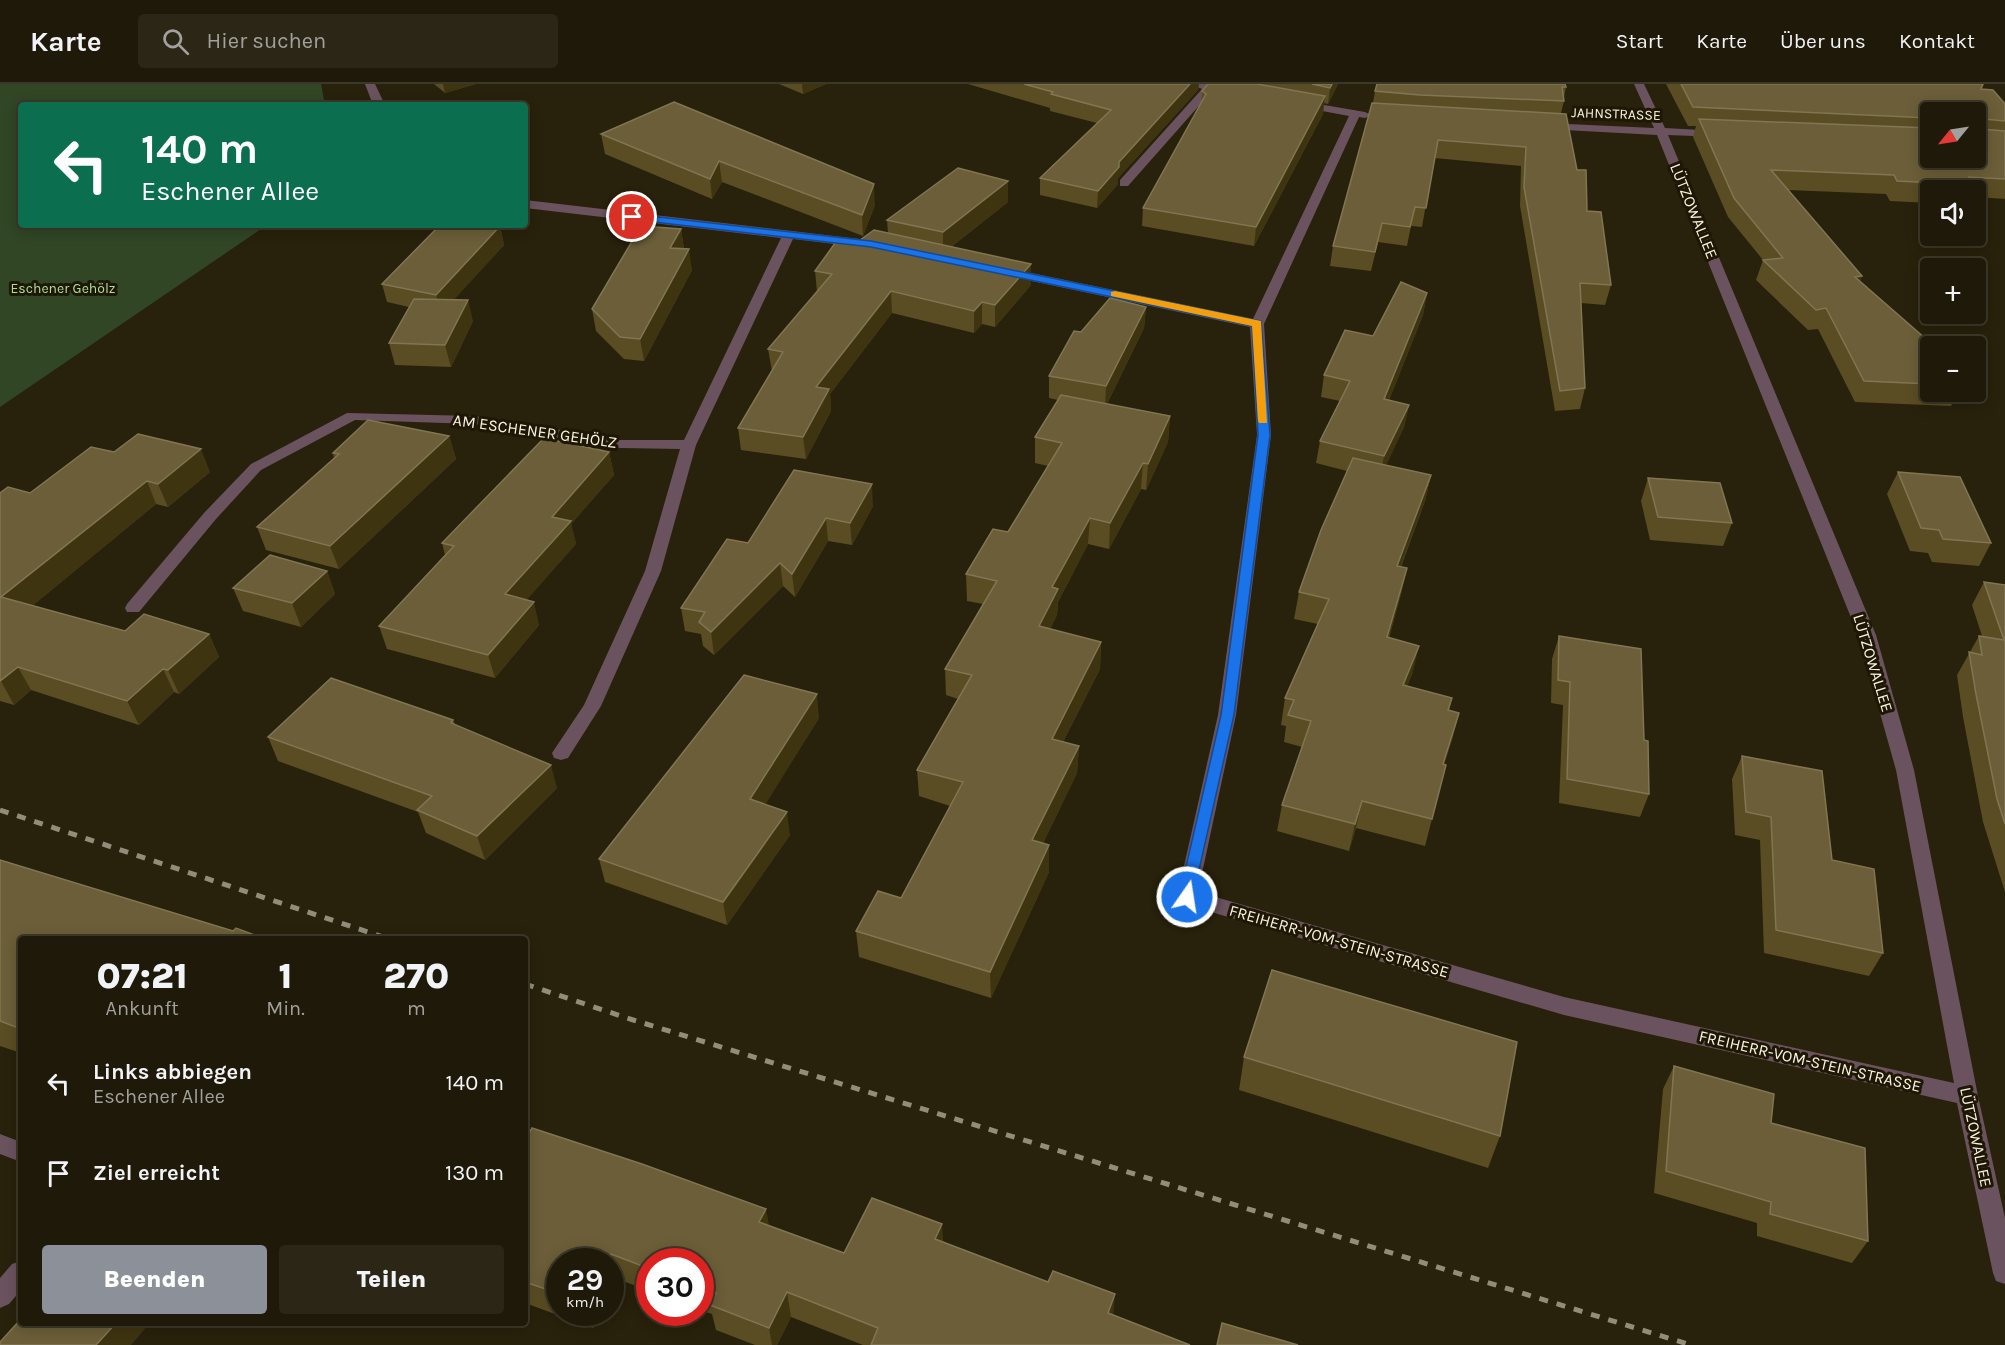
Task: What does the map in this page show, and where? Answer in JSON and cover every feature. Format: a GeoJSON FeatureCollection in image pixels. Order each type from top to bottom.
{"type":"FeatureCollection","features":[{"type":"Feature","properties":{"kind":"street"},"geometry":{"type":"LineString","coordinates":[[370,84],[378,102]]}},
{"type":"Feature","properties":{"kind":"street"},"geometry":{"type":"LineString","coordinates":[[1195,84],[1244,95]]}},
{"type":"Feature","properties":{"kind":"street","name":"LÜTZOWALLEE"},"geometry":{"type":"LineString","coordinates":[[1639,84],[1661,131],[1867,635],[1905,770],[1967,1096],[2005,1273]]}},
{"type":"Feature","properties":{"kind":"street"},"geometry":{"type":"LineString","coordinates":[[1124,183],[1210,87]]}},
{"type":"Feature","properties":{"kind":"street"},"geometry":{"type":"LineString","coordinates":[[1288,102],[1375,116]]}},
{"type":"Feature","properties":{"kind":"street","name":"FREIHERR-VOM-STEIN-STRASSE"},"geometry":{"type":"LineString","coordinates":[[1355,114],[1257,324],[1264,435],[1227,715],[1187,897],[1564,1006],[1967,1096]]}},
{"type":"Feature","properties":{"kind":"street","name":"JAHNSTRASSE"},"geometry":{"type":"LineString","coordinates":[[1534,126],[1731,134]]}},
{"type":"Feature","properties":{"kind":"street"},"geometry":{"type":"LineString","coordinates":[[528,204],[871,244]]}},
{"type":"Feature","properties":{"kind":"street"},"geometry":{"type":"LineString","coordinates":[[561,753],[592,706],[653,571],[689,445],[789,235]]}},
{"type":"Feature","properties":{"kind":"street"},"geometry":{"type":"LineString","coordinates":[[991,268],[1257,324]]}},
{"type":"Feature","properties":{"kind":"street","name":"AM ESCHENER GEHÖLZ"},"geometry":{"type":"LineString","coordinates":[[133,608],[210,516],[256,467],[352,416],[474,420],[620,444],[689,445]]}},
{"type":"Feature","properties":{"kind":"street"},"geometry":{"type":"LineString","coordinates":[[0,1144],[18,1151]]}},
{"type":"Feature","properties":{"kind":"street"},"geometry":{"type":"LineString","coordinates":[[0,1296],[18,1275]]}},
{"type":"Feature","properties":{"kind":"green space","name":"Eschener Gehölz"},"geometry":{"type":"Polygon","coordinates":[[[0,84],[321,84],[324,102],[18,102],[18,228],[263,228],[0,407],[0,84]]]}},
{"type":"Feature","properties":{"kind":"building"},"geometry":{"type":"Polygon","coordinates":[[[1024,84],[1190,84],[1119,162],[1119,167],[1098,191],[1040,178],[1111,110],[1051,94],[1053,92],[1024,84]]]}},
{"type":"Feature","properties":{"kind":"building"},"geometry":{"type":"Polygon","coordinates":[[[1208,84],[1257,84],[1325,96],[1256,227],[1143,208],[1206,94],[1202,91],[1208,84]]]}},
{"type":"Feature","properties":{"kind":"building"},"geometry":{"type":"Polygon","coordinates":[[[1312,84],[1332,84],[1330,88],[1312,84]]]}},
{"type":"Feature","properties":{"kind":"building"},"geometry":{"type":"Polygon","coordinates":[[[1377,84],[1565,84],[1566,87],[1562,87],[1564,101],[1375,91],[1377,84]]]}},
{"type":"Feature","properties":{"kind":"building"},"geometry":{"type":"Polygon","coordinates":[[[1681,84],[1983,84],[1981,89],[1993,90],[2005,104],[2005,121],[1986,119],[1986,102],[1920,102],[1920,118],[1693,107],[1681,84]]]}},
{"type":"Feature","properties":{"kind":"building"},"geometry":{"type":"Polygon","coordinates":[[[674,102],[874,184],[862,215],[719,161],[710,179],[601,134],[674,102]]]}},
{"type":"Feature","properties":{"kind":"building"},"geometry":{"type":"Polygon","coordinates":[[[1372,103],[1566,114],[1577,170],[1586,170],[1587,211],[1601,212],[1611,285],[1580,283],[1585,388],[1560,391],[1524,187],[1526,147],[1438,140],[1426,208],[1415,207],[1410,227],[1382,223],[1375,252],[1333,246],[1372,103]]]}},
{"type":"Feature","properties":{"kind":"building"},"geometry":{"type":"Polygon","coordinates":[[[1699,119],[1920,128],[1920,168],[1986,168],[1986,129],[2005,131],[2005,179],[1969,177],[1971,180],[1920,180],[1920,182],[1897,181],[1894,175],[1771,170],[1862,276],[1855,277],[1923,336],[1920,336],[1920,384],[1864,381],[1826,308],[1816,310],[1763,260],[1783,258],[1734,198],[1699,119]]]}},
{"type":"Feature","properties":{"kind":"building"},"geometry":{"type":"Polygon","coordinates":[[[958,168],[1008,181],[943,232],[887,220],[958,168]]]}},
{"type":"Feature","properties":{"kind":"building"},"geometry":{"type":"Polygon","coordinates":[[[641,226],[681,229],[670,248],[689,249],[640,339],[620,337],[592,309],[641,226]]]}},
{"type":"Feature","properties":{"kind":"building"},"geometry":{"type":"Polygon","coordinates":[[[437,228],[498,228],[436,295],[382,284],[437,228]]]}},
{"type":"Feature","properties":{"kind":"building"},"geometry":{"type":"Polygon","coordinates":[[[874,230],[1031,264],[995,305],[982,302],[974,311],[891,291],[816,387],[829,389],[803,437],[738,428],[783,352],[768,349],[832,274],[815,271],[838,239],[860,240],[874,230]]]}},
{"type":"Feature","properties":{"kind":"building"},"geometry":{"type":"Polygon","coordinates":[[[1401,282],[1427,293],[1384,399],[1409,405],[1384,456],[1320,441],[1350,381],[1324,375],[1345,330],[1373,336],[1401,282]]]}},
{"type":"Feature","properties":{"kind":"building"},"geometry":{"type":"Polygon","coordinates":[[[1110,298],[1146,307],[1106,386],[1049,376],[1074,331],[1081,332],[1110,298]]]}},
{"type":"Feature","properties":{"kind":"building"},"geometry":{"type":"Polygon","coordinates":[[[414,299],[468,300],[445,345],[389,343],[414,299]]]}},
{"type":"Feature","properties":{"kind":"building"},"geometry":{"type":"Polygon","coordinates":[[[1061,395],[1170,416],[1148,464],[1143,463],[1110,523],[1090,518],[1052,587],[1058,589],[1039,626],[1101,642],[1052,739],[1079,746],[1032,840],[1049,845],[990,972],[856,931],[878,891],[901,898],[963,782],[917,770],[972,675],[945,669],[997,581],[966,574],[993,529],[1008,532],[1062,443],[1035,437],[1061,395]]]}},
{"type":"Feature","properties":{"kind":"building"},"geometry":{"type":"Polygon","coordinates":[[[368,420],[449,436],[330,546],[257,527],[339,454],[333,453],[368,420]]]}},
{"type":"Feature","properties":{"kind":"building"},"geometry":{"type":"Polygon","coordinates":[[[138,434],[201,449],[158,484],[147,481],[1,597],[125,631],[144,614],[209,634],[168,670],[163,669],[127,701],[18,667],[0,681],[0,493],[8,487],[30,493],[91,447],[114,452],[138,434]]]}},
{"type":"Feature","properties":{"kind":"building"},"geometry":{"type":"Polygon","coordinates":[[[544,438],[609,452],[552,517],[571,521],[505,594],[534,602],[488,655],[379,626],[454,546],[442,543],[544,438]]]}},
{"type":"Feature","properties":{"kind":"building"},"geometry":{"type":"Polygon","coordinates":[[[1353,458],[1431,475],[1397,566],[1407,568],[1387,637],[1419,646],[1403,685],[1452,698],[1448,710],[1459,713],[1443,764],[1446,765],[1432,819],[1362,801],[1355,824],[1282,805],[1311,721],[1288,715],[1294,700],[1285,698],[1329,599],[1299,592],[1321,530],[1353,458]]]}},
{"type":"Feature","properties":{"kind":"building"},"geometry":{"type":"Polygon","coordinates":[[[794,470],[872,484],[850,523],[826,518],[792,574],[780,563],[711,632],[699,622],[705,612],[681,608],[727,539],[748,543],[794,470]]]}},
{"type":"Feature","properties":{"kind":"building"},"geometry":{"type":"Polygon","coordinates":[[[1898,472],[1960,477],[1991,543],[1943,539],[1939,530],[1921,528],[1898,472]]]}},
{"type":"Feature","properties":{"kind":"building"},"geometry":{"type":"Polygon","coordinates":[[[1648,478],[1720,483],[1732,523],[1658,517],[1648,478]]]}},
{"type":"Feature","properties":{"kind":"building"},"geometry":{"type":"Polygon","coordinates":[[[270,555],[327,571],[292,603],[233,588],[270,555]]]}},
{"type":"Feature","properties":{"kind":"building"},"geometry":{"type":"Polygon","coordinates":[[[1984,582],[2005,585],[2005,824],[1997,799],[1969,652],[1982,655],[1979,636],[2004,640],[1984,582]]]}},
{"type":"Feature","properties":{"kind":"building"},"geometry":{"type":"Polygon","coordinates":[[[1559,636],[1641,649],[1644,740],[1648,741],[1649,794],[1567,779],[1570,682],[1558,680],[1559,636]]]}},
{"type":"Feature","properties":{"kind":"building"},"geometry":{"type":"Polygon","coordinates":[[[744,675],[817,694],[750,799],[787,812],[723,902],[599,859],[744,675]]]}},
{"type":"Feature","properties":{"kind":"building"},"geometry":{"type":"Polygon","coordinates":[[[331,678],[453,720],[451,723],[551,765],[477,836],[417,810],[432,796],[268,737],[331,678]]]}},
{"type":"Feature","properties":{"kind":"building"},"geometry":{"type":"Polygon","coordinates":[[[1742,756],[1822,771],[1832,860],[1874,869],[1883,953],[1776,930],[1771,817],[1746,812],[1742,756]]]}},
{"type":"Feature","properties":{"kind":"building"},"geometry":{"type":"Polygon","coordinates":[[[0,860],[233,931],[236,928],[257,936],[18,936],[18,1028],[0,1021],[0,860]]]}},
{"type":"Feature","properties":{"kind":"building"},"geometry":{"type":"Polygon","coordinates":[[[1272,970],[1517,1042],[1500,1136],[1244,1057],[1272,970]]]}},
{"type":"Feature","properties":{"kind":"building"},"geometry":{"type":"Polygon","coordinates":[[[1674,1066],[1774,1094],[1771,1123],[1865,1148],[1868,1241],[1770,1214],[1771,1202],[1666,1171],[1674,1066]]]}},
{"type":"Feature","properties":{"kind":"building"},"geometry":{"type":"Polygon","coordinates":[[[532,1128],[642,1164],[766,1209],[759,1222],[844,1253],[872,1198],[942,1224],[935,1239],[1048,1282],[1053,1271],[1115,1294],[1108,1313],[1190,1345],[871,1345],[878,1328],[787,1292],[769,1328],[714,1307],[716,1293],[714,1292],[714,1248],[636,1248],[636,1264],[624,1259],[624,1248],[546,1248],[546,1289],[528,1283],[528,1135],[532,1128]]]}},
{"type":"Feature","properties":{"kind":"building"},"geometry":{"type":"Polygon","coordinates":[[[18,1322],[18,1326],[113,1326],[96,1345],[0,1345],[0,1342],[18,1322]]]}},
{"type":"Feature","properties":{"kind":"building"},"geometry":{"type":"Polygon","coordinates":[[[1222,1323],[1298,1345],[1217,1345],[1222,1323]]]}},
{"type":"Feature","properties":{"kind":"railway"},"geometry":{"type":"LineString","coordinates":[[0,810],[380,936]]}},
{"type":"Feature","properties":{"kind":"railway"},"geometry":{"type":"LineString","coordinates":[[528,985],[630,1019],[1691,1345]]}},
{"type":"Feature","properties":{"kind":"slow traffic"},"geometry":{"type":"LineString","coordinates":[[1115,294],[1257,324],[1263,421]]}},
{"type":"Feature","properties":{"kind":"route"},"geometry":{"type":"LineString","coordinates":[[632,217],[871,244],[1257,324],[1264,435],[1227,715],[1187,897]]}}]}
